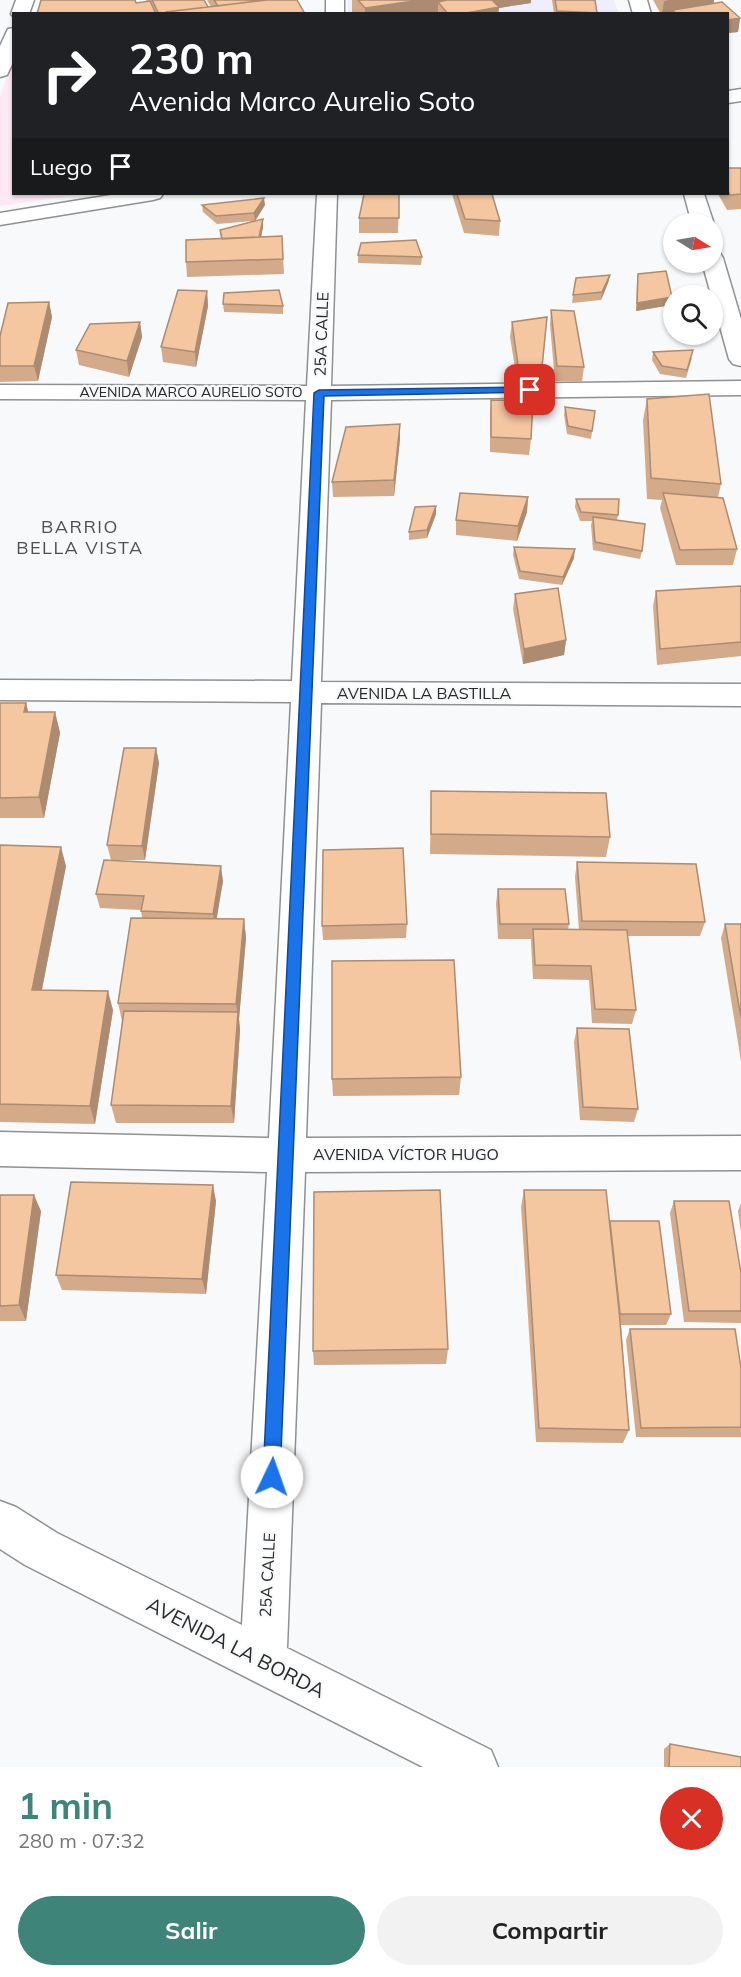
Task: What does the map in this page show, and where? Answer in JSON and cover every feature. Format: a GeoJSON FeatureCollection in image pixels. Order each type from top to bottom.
{"type":"FeatureCollection","features":[{"type":"Feature","properties":{"kind":"street"},"geometry":{"type":"LineString","coordinates":[[0,71],[12,38]]}},
{"type":"Feature","properties":{"kind":"street"},"geometry":{"type":"LineString","coordinates":[[0,219],[147,195]]}},
{"type":"Feature","properties":{"kind":"street","name":"25A CALLE"},"geometry":{"type":"LineString","coordinates":[[263,1661],[287,1155],[327,195]]}},
{"type":"Feature","properties":{"kind":"street"},"geometry":{"type":"LineString","coordinates":[[694,195],[700,213]]}},
{"type":"Feature","properties":{"kind":"street"},"geometry":{"type":"LineString","coordinates":[[716,273],[741,359]]}},
{"type":"Feature","properties":{"kind":"street","name":"AVENIDA MARCO AURELIO SOTO"},"geometry":{"type":"LineString","coordinates":[[0,392],[319,393],[741,388]]}},
{"type":"Feature","properties":{"kind":"street","name":"AVENIDA LA BASTILLA"},"geometry":{"type":"LineString","coordinates":[[0,690],[741,694]]}},
{"type":"Feature","properties":{"kind":"street","name":"AVENIDA VÍCTOR HUGO"},"geometry":{"type":"LineString","coordinates":[[0,1149],[287,1155],[741,1153]]}},
{"type":"Feature","properties":{"kind":"street","name":"AVENIDA LA BORDA"},"geometry":{"type":"LineString","coordinates":[[0,1523],[41,1549],[474,1767]]}},
{"type":"Feature","properties":{"kind":"shaded area"},"geometry":{"type":"Polygon","coordinates":[[[348,0],[614,0],[618,12],[348,12],[348,0]]]}},
{"type":"Feature","properties":{"kind":"shaded area"},"geometry":{"type":"Polygon","coordinates":[[[12,61],[12,195],[77,195],[0,206],[0,97],[12,61]]]}},
{"type":"Feature","properties":{"kind":"building"},"geometry":{"type":"Polygon","coordinates":[[[41,0],[135,0],[136,3],[150,1],[155,12],[38,12],[41,0]]]}},
{"type":"Feature","properties":{"kind":"building"},"geometry":{"type":"Polygon","coordinates":[[[152,0],[204,0],[208,7],[166,12],[158,12],[152,0]]]}},
{"type":"Feature","properties":{"kind":"building"},"geometry":{"type":"Polygon","coordinates":[[[214,0],[263,0],[218,6],[214,0]]]}},
{"type":"Feature","properties":{"kind":"building"},"geometry":{"type":"Polygon","coordinates":[[[267,0],[297,0],[304,12],[166,12],[267,0]]]}},
{"type":"Feature","properties":{"kind":"building"},"geometry":{"type":"Polygon","coordinates":[[[358,0],[421,0],[365,8],[358,0]]]}},
{"type":"Feature","properties":{"kind":"building"},"geometry":{"type":"Polygon","coordinates":[[[492,0],[499,7],[472,12],[446,12],[438,2],[492,0]]]}},
{"type":"Feature","properties":{"kind":"building"},"geometry":{"type":"Polygon","coordinates":[[[555,0],[595,0],[597,12],[577,12],[557,11],[555,0]]]}},
{"type":"Feature","properties":{"kind":"building"},"geometry":{"type":"Polygon","coordinates":[[[722,2],[740,18],[729,20],[729,12],[674,12],[673,10],[722,2]]]}},
{"type":"Feature","properties":{"kind":"building"},"geometry":{"type":"Polygon","coordinates":[[[729,168],[741,168],[741,194],[730,195],[729,168]]]}},
{"type":"Feature","properties":{"kind":"building"},"geometry":{"type":"Polygon","coordinates":[[[364,195],[399,195],[399,218],[359,218],[364,195]]]}},
{"type":"Feature","properties":{"kind":"building"},"geometry":{"type":"Polygon","coordinates":[[[457,195],[492,195],[500,221],[465,219],[457,195]]]}},
{"type":"Feature","properties":{"kind":"building"},"geometry":{"type":"Polygon","coordinates":[[[264,198],[254,213],[216,216],[202,205],[264,198]]]}},
{"type":"Feature","properties":{"kind":"building"},"geometry":{"type":"Polygon","coordinates":[[[263,219],[259,237],[222,239],[220,230],[263,219]]]}},
{"type":"Feature","properties":{"kind":"building"},"geometry":{"type":"Polygon","coordinates":[[[282,236],[283,259],[186,262],[186,240],[282,236]]]}},
{"type":"Feature","properties":{"kind":"building"},"geometry":{"type":"Polygon","coordinates":[[[416,240],[422,257],[358,255],[361,243],[416,240]]]}},
{"type":"Feature","properties":{"kind":"building"},"geometry":{"type":"Polygon","coordinates":[[[666,273],[669,285],[663,285],[663,299],[637,303],[638,274],[666,273]]]}},
{"type":"Feature","properties":{"kind":"building"},"geometry":{"type":"Polygon","coordinates":[[[610,275],[602,292],[573,295],[576,278],[610,275]]]}},
{"type":"Feature","properties":{"kind":"building"},"geometry":{"type":"Polygon","coordinates":[[[178,290],[207,291],[195,352],[161,347],[178,290]]]}},
{"type":"Feature","properties":{"kind":"building"},"geometry":{"type":"Polygon","coordinates":[[[279,290],[283,306],[223,304],[224,293],[279,290]]]}},
{"type":"Feature","properties":{"kind":"building"},"geometry":{"type":"Polygon","coordinates":[[[49,302],[34,366],[0,366],[0,336],[8,303],[49,302]]]}},
{"type":"Feature","properties":{"kind":"building"},"geometry":{"type":"Polygon","coordinates":[[[551,310],[574,311],[584,367],[557,366],[551,310]]]}},
{"type":"Feature","properties":{"kind":"building"},"geometry":{"type":"Polygon","coordinates":[[[547,317],[542,367],[518,365],[512,322],[547,317]]]}},
{"type":"Feature","properties":{"kind":"building"},"geometry":{"type":"Polygon","coordinates":[[[140,322],[127,361],[76,350],[90,324],[140,322]]]}},
{"type":"Feature","properties":{"kind":"building"},"geometry":{"type":"Polygon","coordinates":[[[693,350],[687,370],[662,366],[653,352],[693,350]]]}},
{"type":"Feature","properties":{"kind":"building"},"geometry":{"type":"Polygon","coordinates":[[[709,394],[721,484],[651,478],[647,399],[709,394]]]}},
{"type":"Feature","properties":{"kind":"building"},"geometry":{"type":"Polygon","coordinates":[[[491,400],[533,401],[531,439],[491,437],[491,400]]]}},
{"type":"Feature","properties":{"kind":"building"},"geometry":{"type":"Polygon","coordinates":[[[565,407],[595,411],[592,431],[568,426],[565,407]]]}},
{"type":"Feature","properties":{"kind":"building"},"geometry":{"type":"Polygon","coordinates":[[[400,424],[394,480],[332,482],[346,427],[400,424]]]}},
{"type":"Feature","properties":{"kind":"building"},"geometry":{"type":"Polygon","coordinates":[[[460,493],[528,497],[518,526],[456,520],[460,493]]]}},
{"type":"Feature","properties":{"kind":"building"},"geometry":{"type":"Polygon","coordinates":[[[663,493],[723,498],[737,549],[680,550],[663,493]]]}},
{"type":"Feature","properties":{"kind":"building"},"geometry":{"type":"Polygon","coordinates":[[[576,499],[619,499],[618,515],[581,512],[576,499]]]}},
{"type":"Feature","properties":{"kind":"building"},"geometry":{"type":"Polygon","coordinates":[[[436,506],[427,530],[409,532],[415,507],[436,506]]]}},
{"type":"Feature","properties":{"kind":"building"},"geometry":{"type":"Polygon","coordinates":[[[593,517],[645,524],[642,551],[595,542],[593,517]]]}},
{"type":"Feature","properties":{"kind":"building"},"geometry":{"type":"Polygon","coordinates":[[[514,547],[575,549],[563,577],[520,571],[514,547]]]}},
{"type":"Feature","properties":{"kind":"building"},"geometry":{"type":"Polygon","coordinates":[[[741,586],[741,642],[660,649],[656,591],[741,586]]]}},
{"type":"Feature","properties":{"kind":"building"},"geometry":{"type":"Polygon","coordinates":[[[558,588],[566,640],[524,649],[515,594],[558,588]]]}},
{"type":"Feature","properties":{"kind":"building"},"geometry":{"type":"Polygon","coordinates":[[[0,703],[26,703],[24,712],[55,712],[39,797],[0,798],[0,703]]]}},
{"type":"Feature","properties":{"kind":"building"},"geometry":{"type":"Polygon","coordinates":[[[124,748],[156,748],[142,846],[107,845],[124,748]]]}},
{"type":"Feature","properties":{"kind":"building"},"geometry":{"type":"Polygon","coordinates":[[[431,791],[606,793],[610,837],[431,834],[431,791]]]}},
{"type":"Feature","properties":{"kind":"building"},"geometry":{"type":"Polygon","coordinates":[[[0,845],[61,847],[32,990],[108,991],[90,1106],[0,1104],[0,845]]]}},
{"type":"Feature","properties":{"kind":"building"},"geometry":{"type":"Polygon","coordinates":[[[403,848],[407,924],[322,926],[323,850],[403,848]]]}},
{"type":"Feature","properties":{"kind":"building"},"geometry":{"type":"Polygon","coordinates":[[[104,860],[221,866],[213,914],[141,911],[144,896],[96,894],[104,860]]]}},
{"type":"Feature","properties":{"kind":"building"},"geometry":{"type":"Polygon","coordinates":[[[577,862],[696,864],[705,922],[582,921],[577,862]]]}},
{"type":"Feature","properties":{"kind":"building"},"geometry":{"type":"Polygon","coordinates":[[[498,889],[565,889],[569,924],[500,924],[498,889]]]}},
{"type":"Feature","properties":{"kind":"building"},"geometry":{"type":"Polygon","coordinates":[[[131,918],[244,919],[236,1004],[118,1003],[131,918]]]}},
{"type":"Feature","properties":{"kind":"building"},"geometry":{"type":"Polygon","coordinates":[[[725,924],[741,924],[741,1018],[725,924]]]}},
{"type":"Feature","properties":{"kind":"building"},"geometry":{"type":"Polygon","coordinates":[[[533,929],[627,930],[636,1010],[595,1009],[591,966],[535,965],[533,929]]]}},
{"type":"Feature","properties":{"kind":"building"},"geometry":{"type":"Polygon","coordinates":[[[454,960],[461,1077],[332,1079],[332,961],[454,960]]]}},
{"type":"Feature","properties":{"kind":"building"},"geometry":{"type":"Polygon","coordinates":[[[124,1011],[238,1012],[231,1106],[111,1105],[124,1011]]]}},
{"type":"Feature","properties":{"kind":"building"},"geometry":{"type":"Polygon","coordinates":[[[577,1028],[629,1029],[638,1109],[583,1107],[577,1028]]]}},
{"type":"Feature","properties":{"kind":"building"},"geometry":{"type":"Polygon","coordinates":[[[71,1182],[213,1185],[202,1279],[56,1275],[71,1182]]]}},
{"type":"Feature","properties":{"kind":"building"},"geometry":{"type":"Polygon","coordinates":[[[440,1190],[448,1349],[313,1351],[314,1192],[440,1190]]]}},
{"type":"Feature","properties":{"kind":"building"},"geometry":{"type":"Polygon","coordinates":[[[524,1190],[606,1190],[629,1430],[539,1428],[524,1190]]]}},
{"type":"Feature","properties":{"kind":"building"},"geometry":{"type":"Polygon","coordinates":[[[0,1195],[34,1195],[19,1305],[0,1306],[0,1195]]]}},
{"type":"Feature","properties":{"kind":"building"},"geometry":{"type":"Polygon","coordinates":[[[674,1201],[729,1201],[741,1273],[741,1311],[689,1311],[674,1201]]]}},
{"type":"Feature","properties":{"kind":"building"},"geometry":{"type":"Polygon","coordinates":[[[610,1221],[659,1221],[671,1314],[620,1314],[610,1221]]]}},
{"type":"Feature","properties":{"kind":"building"},"geometry":{"type":"Polygon","coordinates":[[[630,1329],[735,1329],[741,1368],[741,1427],[641,1428],[630,1329]]]}},
{"type":"Feature","properties":{"kind":"building"},"geometry":{"type":"Polygon","coordinates":[[[670,1744],[741,1757],[741,1767],[669,1767],[670,1744]]]}},
{"type":"Feature","properties":{"kind":"district","name":"BARRIO BELLA VISTA"},"geometry":{"type":"Point","coordinates":[80,536]}},
{"type":"Feature","properties":{"kind":"route"},"geometry":{"type":"LineString","coordinates":[[272,1477],[319,393],[530,390]]}}]}
